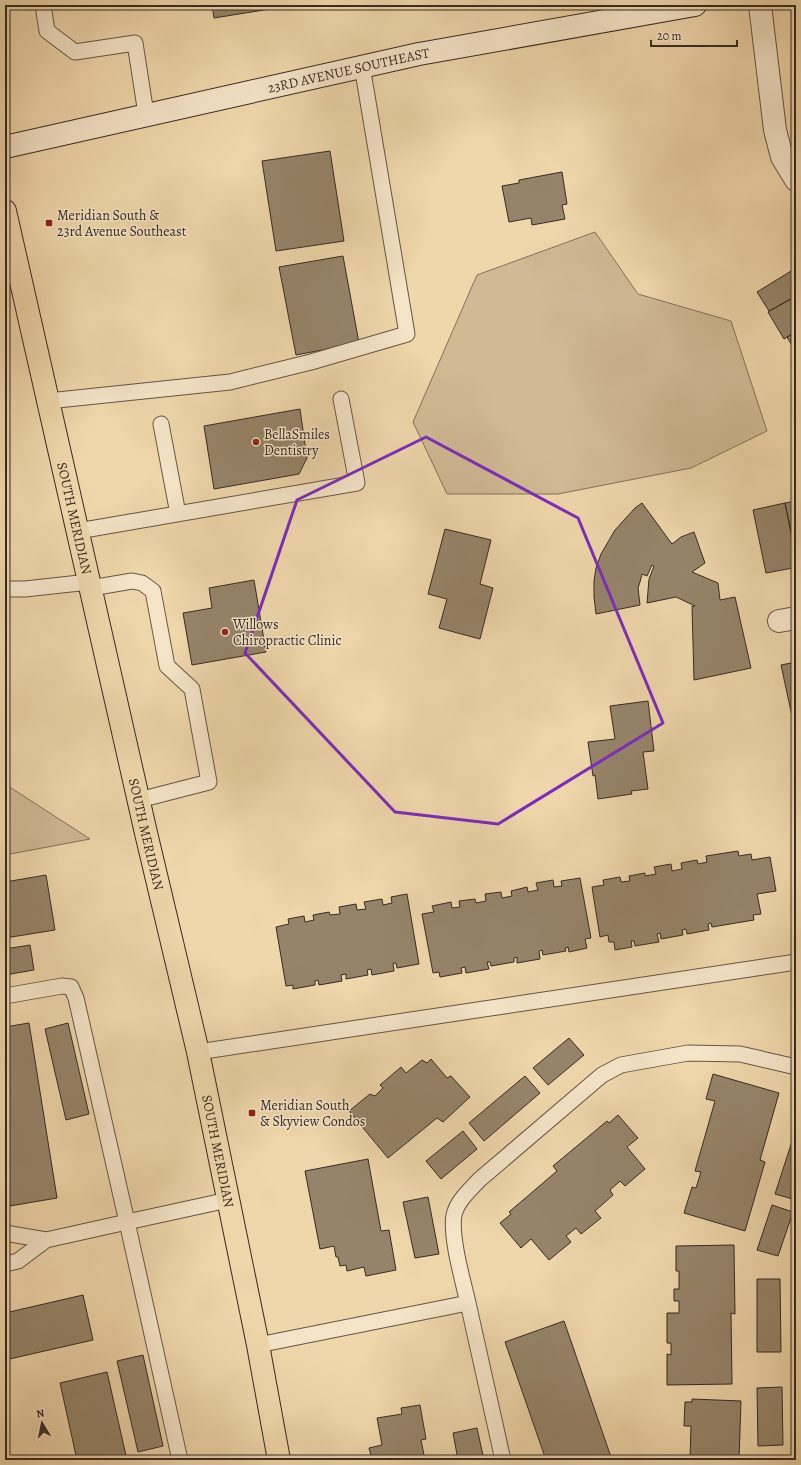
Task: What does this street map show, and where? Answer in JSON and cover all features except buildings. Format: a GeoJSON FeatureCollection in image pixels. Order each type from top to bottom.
{"type":"FeatureCollection","features":[{"type":"Feature","properties":{"kind":"main road","name":"SOUTH MERIDIAN"},"geometry":{"type":"LineString","coordinates":[[5,211],[198,1052],[258,1345],[279,1460]]}},
{"type":"Feature","properties":{"kind":"street","name":"23RD AVENUE SOUTHEAST"},"geometry":{"type":"LineString","coordinates":[[5,147],[146,114],[419,54],[695,5]]}},
{"type":"Feature","properties":{"kind":"street"},"geometry":{"type":"LineString","coordinates":[[760,5],[775,130],[782,157],[796,180]]}},
{"type":"Feature","properties":{"kind":"lane"},"geometry":{"type":"LineString","coordinates":[[43,5],[47,31],[75,52],[135,43],[146,114]]}},
{"type":"Feature","properties":{"kind":"lane"},"geometry":{"type":"LineString","coordinates":[[48,401],[230,382],[311,362],[407,334],[362,66]]}},
{"type":"Feature","properties":{"kind":"lane"},"geometry":{"type":"LineString","coordinates":[[78,531],[357,483],[341,399]]}},
{"type":"Feature","properties":{"kind":"lane"},"geometry":{"type":"LineString","coordinates":[[161,424],[178,514]]}},
{"type":"Feature","properties":{"kind":"lane"},"geometry":{"type":"LineString","coordinates":[[5,589],[90,585],[132,581],[142,583],[153,591],[167,666],[192,689],[209,782],[139,800]]}},
{"type":"Feature","properties":{"kind":"lane"},"geometry":{"type":"LineString","coordinates":[[198,1052],[796,962]]}},
{"type":"Feature","properties":{"kind":"lane"},"geometry":{"type":"LineString","coordinates":[[5,996],[62,986],[71,987],[76,998],[180,1460]]}},
{"type":"Feature","properties":{"kind":"lane"},"geometry":{"type":"LineString","coordinates":[[503,1460],[454,1234],[454,1214],[464,1197],[479,1180],[602,1075],[621,1065],[688,1053],[740,1054],[796,1067]]}},
{"type":"Feature","properties":{"kind":"lane"},"geometry":{"type":"LineString","coordinates":[[5,1233],[46,1240],[228,1200]]}},
{"type":"Feature","properties":{"kind":"lane"},"geometry":{"type":"LineString","coordinates":[[5,1264],[18,1261],[46,1240]]}},
{"type":"Feature","properties":{"kind":"lane"},"geometry":{"type":"LineString","coordinates":[[258,1345],[468,1303]]}},
{"type":"Feature","properties":{"kind":"highlighted area"},"geometry":{"type":"Polygon","coordinates":[[[426,437],[578,518],[663,723],[498,824],[395,812],[245,653],[297,500],[426,437]]]}},
{"type":"Feature","properties":{"kind":"shaded area"},"geometry":{"type":"Polygon","coordinates":[[[595,232],[638,294],[731,321],[767,431],[691,468],[558,494],[447,494],[413,422],[477,275],[595,232]]]}},
{"type":"Feature","properties":{"kind":"shaded area"},"geometry":{"type":"Polygon","coordinates":[[[5,784],[90,839],[5,855],[5,784]]]}},
{"type":"Feature","properties":{"kind":"place","name":"Meridian South & 23rd Avenue Southeast"},"geometry":{"type":"Point","coordinates":[49,223]}},
{"type":"Feature","properties":{"kind":"place","name":"BellaSmiles Dentistry"},"geometry":{"type":"Point","coordinates":[256,442]}},
{"type":"Feature","properties":{"kind":"place","name":"Willows Chiropractic Clinic"},"geometry":{"type":"Point","coordinates":[225,632]}},
{"type":"Feature","properties":{"kind":"place","name":"Meridian South & Skyview Condos"},"geometry":{"type":"Point","coordinates":[252,1113]}}]}
